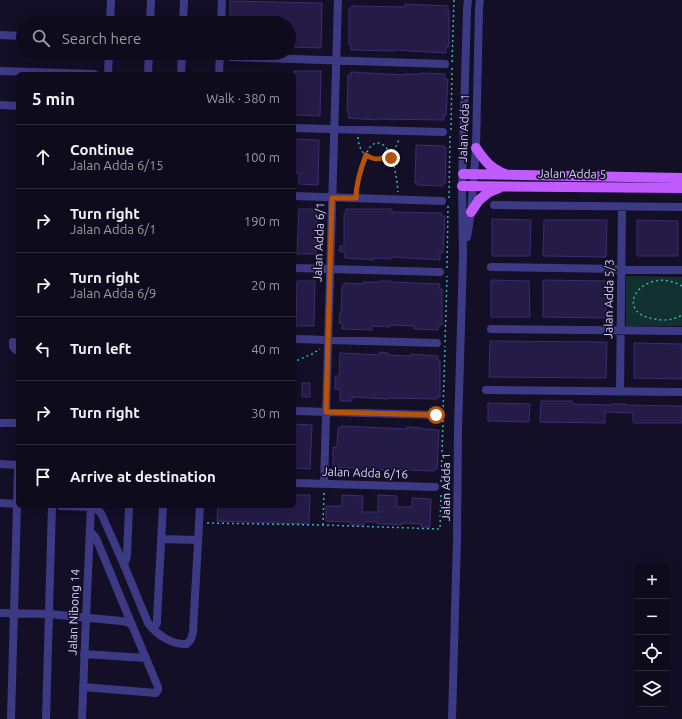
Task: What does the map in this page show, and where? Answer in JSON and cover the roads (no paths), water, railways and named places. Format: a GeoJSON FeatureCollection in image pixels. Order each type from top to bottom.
{"type":"FeatureCollection","features":[{"type":"Feature","properties":{"kind":"main road"},"geometry":{"type":"LineString","coordinates":[[476,148],[482,158],[489,165],[507,174]]}},
{"type":"Feature","properties":{"kind":"main road","name":"Jalan Adda 5"},"geometry":{"type":"LineString","coordinates":[[463,174],[682,178]]}},
{"type":"Feature","properties":{"kind":"main road","name":"Jalan Adda 5"},"geometry":{"type":"LineString","coordinates":[[462,186],[682,188]]}},
{"type":"Feature","properties":{"kind":"main road"},"geometry":{"type":"LineString","coordinates":[[472,212],[479,200],[489,192],[503,186]]}},
{"type":"Feature","properties":{"kind":"street"},"geometry":{"type":"LineString","coordinates":[[110,16],[111,0]]}},
{"type":"Feature","properties":{"kind":"street"},"geometry":{"type":"LineString","coordinates":[[150,16],[151,0]]}},
{"type":"Feature","properties":{"kind":"street"},"geometry":{"type":"LineString","coordinates":[[183,16],[184,0]]}},
{"type":"Feature","properties":{"kind":"street"},"geometry":{"type":"LineString","coordinates":[[221,16],[222,0]]}},
{"type":"Feature","properties":{"kind":"street","name":"Jalan Adda 6/1"},"geometry":{"type":"LineString","coordinates":[[324,484],[338,0]]}},
{"type":"Feature","properties":{"kind":"street","name":"Jalan Adda 1"},"geometry":{"type":"LineString","coordinates":[[452,719],[463,256],[462,186],[468,0]]}},
{"type":"Feature","properties":{"kind":"street","name":"Jalan Adda 1"},"geometry":{"type":"LineString","coordinates":[[463,256],[472,212],[474,186],[480,0]]}},
{"type":"Feature","properties":{"kind":"street"},"geometry":{"type":"LineString","coordinates":[[0,35],[16,36]]}},
{"type":"Feature","properties":{"kind":"street"},"geometry":{"type":"LineString","coordinates":[[296,59],[444,64]]}},
{"type":"Feature","properties":{"kind":"street"},"geometry":{"type":"LineString","coordinates":[[108,72],[109,60]]}},
{"type":"Feature","properties":{"kind":"street"},"geometry":{"type":"LineString","coordinates":[[148,72],[149,60]]}},
{"type":"Feature","properties":{"kind":"street"},"geometry":{"type":"LineString","coordinates":[[181,72],[182,60]]}},
{"type":"Feature","properties":{"kind":"street"},"geometry":{"type":"LineString","coordinates":[[219,72],[220,60]]}},
{"type":"Feature","properties":{"kind":"street"},"geometry":{"type":"LineString","coordinates":[[0,71],[31,72]]}},
{"type":"Feature","properties":{"kind":"street"},"geometry":{"type":"LineString","coordinates":[[0,105],[16,106]]}},
{"type":"Feature","properties":{"kind":"street"},"geometry":{"type":"LineString","coordinates":[[296,128],[444,132]]}},
{"type":"Feature","properties":{"kind":"street"},"geometry":{"type":"LineString","coordinates":[[296,196],[442,201]]}},
{"type":"Feature","properties":{"kind":"street"},"geometry":{"type":"LineString","coordinates":[[494,205],[682,207]]}},
{"type":"Feature","properties":{"kind":"street","name":"Jalan Adda 5/3"},"geometry":{"type":"LineString","coordinates":[[620,392],[622,206]]}},
{"type":"Feature","properties":{"kind":"street"},"geometry":{"type":"LineString","coordinates":[[491,267],[682,270]]}},
{"type":"Feature","properties":{"kind":"street"},"geometry":{"type":"LineString","coordinates":[[296,268],[440,272]]}},
{"type":"Feature","properties":{"kind":"street"},"geometry":{"type":"LineString","coordinates":[[491,329],[682,331]]}},
{"type":"Feature","properties":{"kind":"street"},"geometry":{"type":"LineString","coordinates":[[296,339],[328,342],[437,343]]}},
{"type":"Feature","properties":{"kind":"street"},"geometry":{"type":"LineString","coordinates":[[13,342],[13,347],[16,350]]}},
{"type":"Feature","properties":{"kind":"street"},"geometry":{"type":"LineString","coordinates":[[486,390],[682,392]]}},
{"type":"Feature","properties":{"kind":"street"},"geometry":{"type":"LineString","coordinates":[[296,411],[436,415]]}},
{"type":"Feature","properties":{"kind":"street"},"geometry":{"type":"LineString","coordinates":[[0,423],[16,423]]}},
{"type":"Feature","properties":{"kind":"street"},"geometry":{"type":"LineString","coordinates":[[0,464],[16,465]]}},
{"type":"Feature","properties":{"kind":"street","name":"Jalan Adda 6/16"},"geometry":{"type":"LineString","coordinates":[[296,483],[435,487]]}},
{"type":"Feature","properties":{"kind":"street"},"geometry":{"type":"LineString","coordinates":[[0,503],[16,504]]}},
{"type":"Feature","properties":{"kind":"street"},"geometry":{"type":"LineString","coordinates":[[11,719],[17,508]]}},
{"type":"Feature","properties":{"kind":"street"},"geometry":{"type":"LineString","coordinates":[[46,719],[52,508]]}},
{"type":"Feature","properties":{"kind":"street","name":"Jalan Nibong 14"},"geometry":{"type":"LineString","coordinates":[[82,719],[91,508]]}},
{"type":"Feature","properties":{"kind":"street"},"geometry":{"type":"LineString","coordinates":[[94,508],[101,513],[148,623],[153,629],[166,638],[182,644],[188,644],[193,632],[200,508]]}},
{"type":"Feature","properties":{"kind":"street"},"geometry":{"type":"LineString","coordinates":[[124,565],[127,556],[130,508]]}},
{"type":"Feature","properties":{"kind":"street"},"geometry":{"type":"LineString","coordinates":[[153,629],[156,626],[158,618],[163,508]]}},
{"type":"Feature","properties":{"kind":"street"},"geometry":{"type":"LineString","coordinates":[[83,687],[156,692],[158,690],[96,538],[90,531]]}},
{"type":"Feature","properties":{"kind":"street"},"geometry":{"type":"LineString","coordinates":[[161,539],[198,540]]}},
{"type":"Feature","properties":{"kind":"street"},"geometry":{"type":"LineString","coordinates":[[0,613],[49,614],[86,617],[127,622],[132,625]]}},
{"type":"Feature","properties":{"kind":"street"},"geometry":{"type":"LineString","coordinates":[[84,654],[146,658]]}}]}
